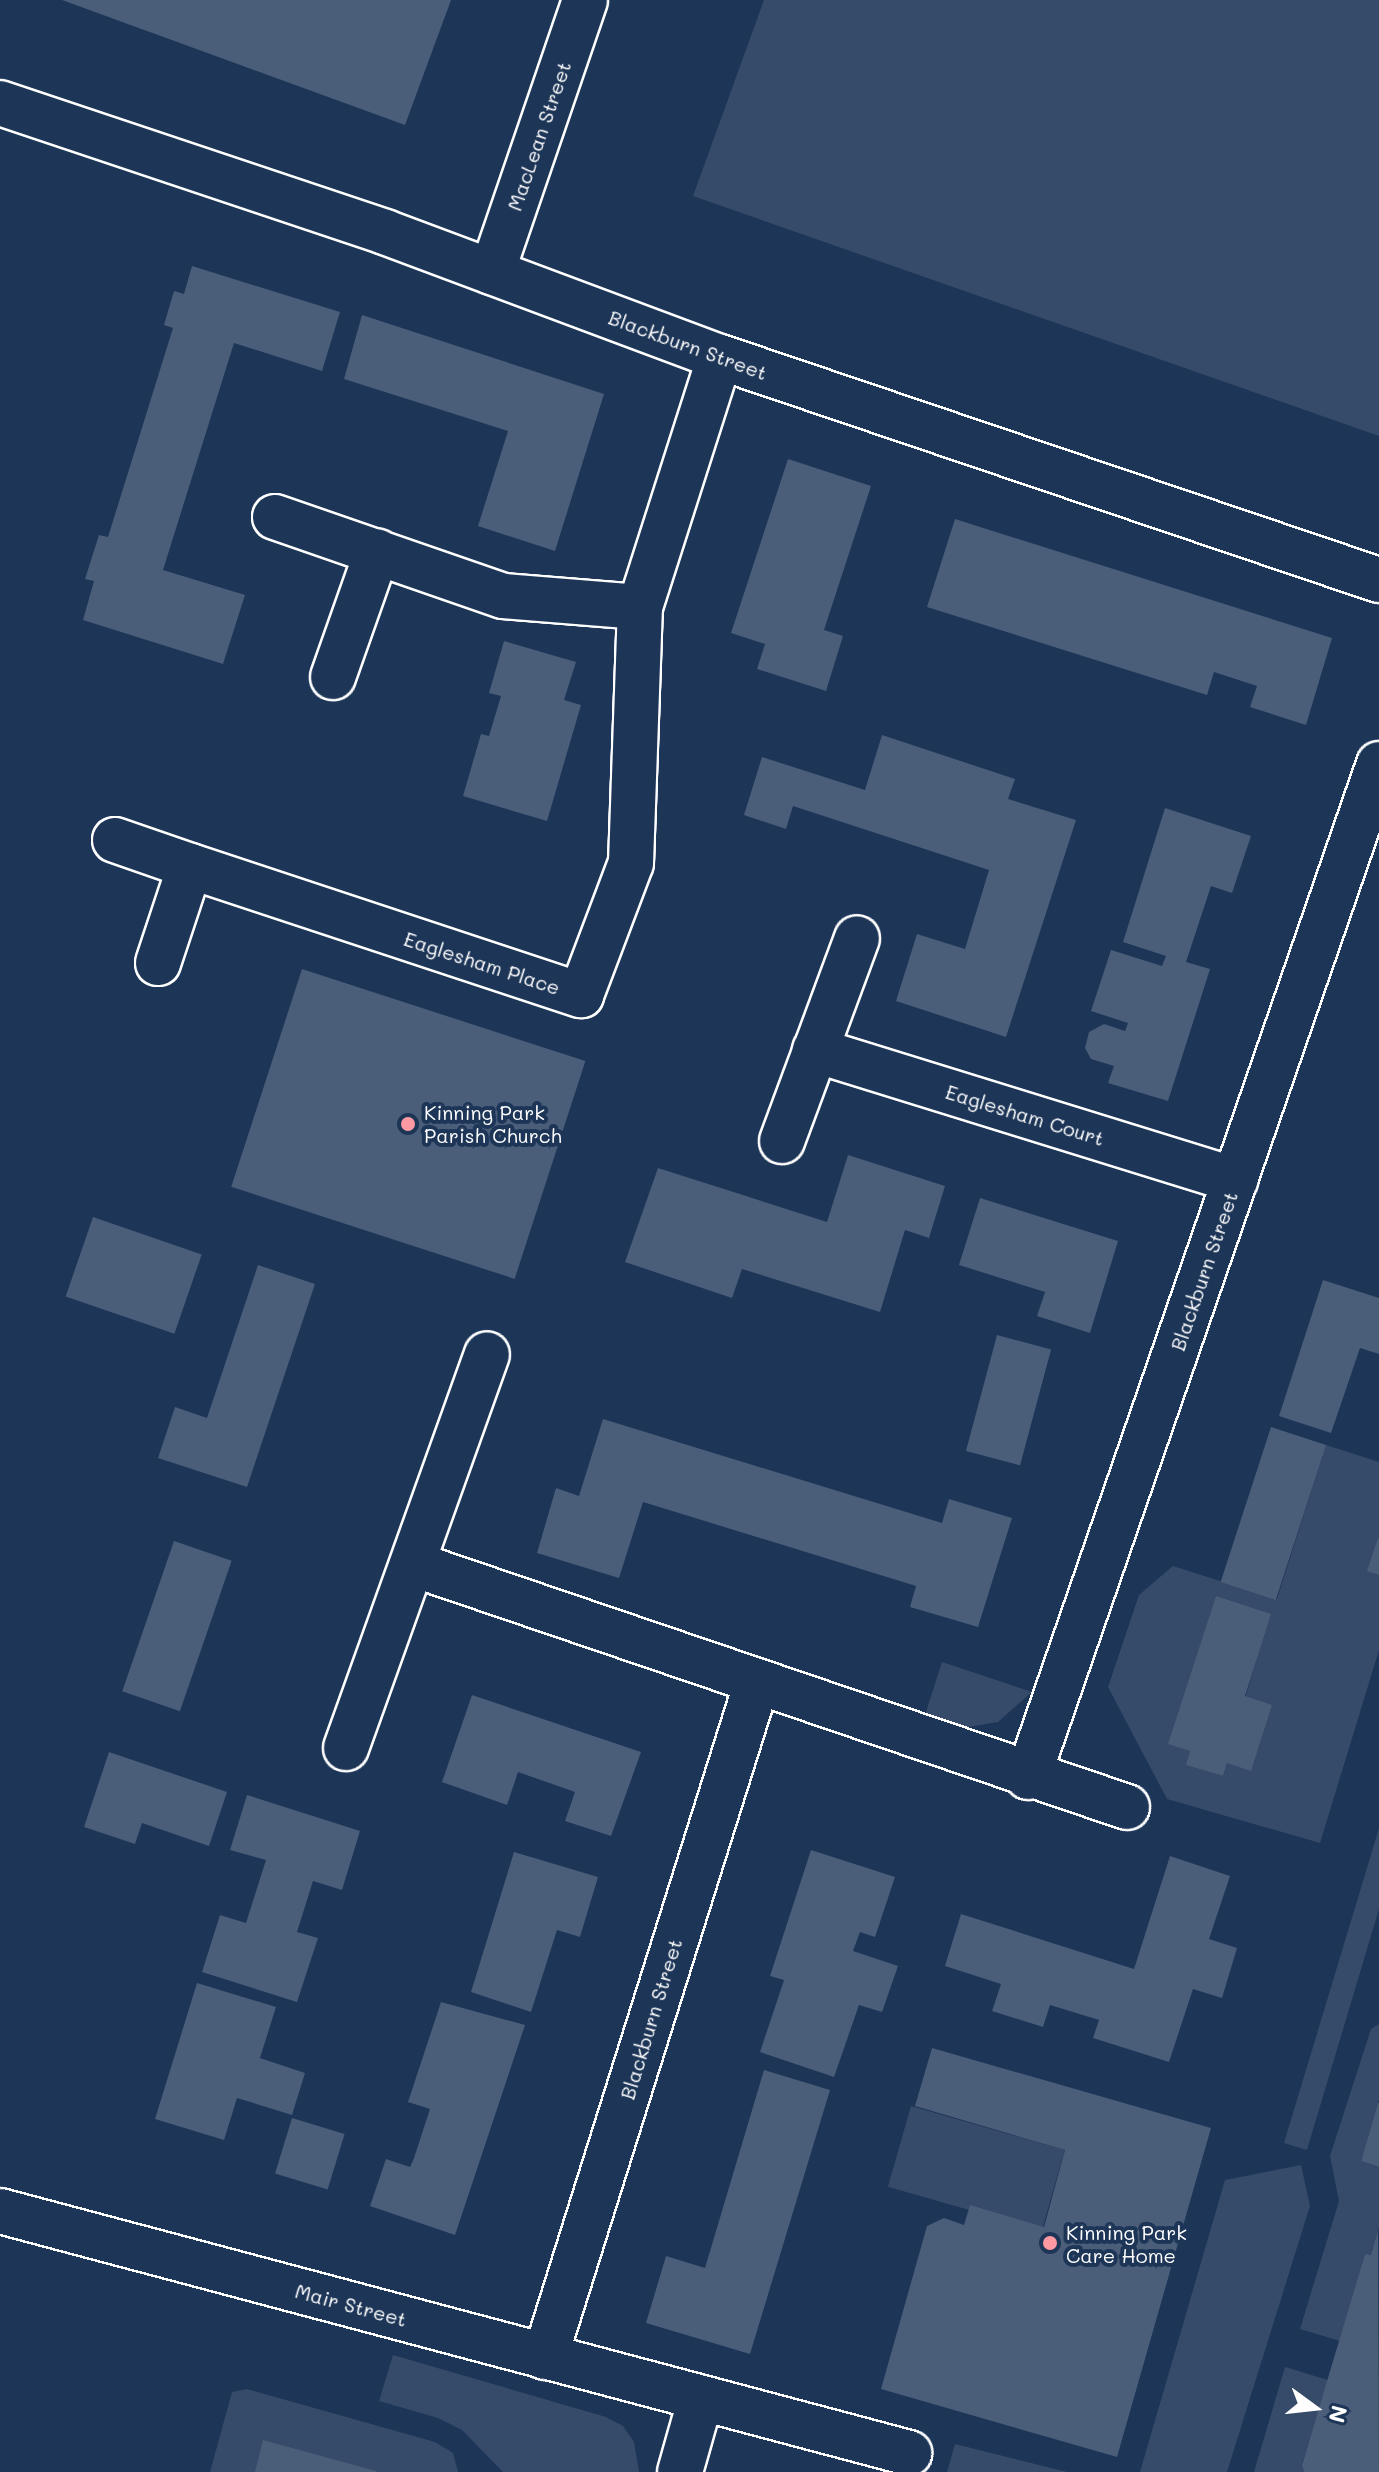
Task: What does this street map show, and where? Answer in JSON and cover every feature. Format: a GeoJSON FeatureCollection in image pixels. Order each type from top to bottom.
{"type":"FeatureCollection","features":[{"type":"Feature","properties":{"kind":"street","name":"MacLean Street"},"geometry":{"type":"LineString","coordinates":[[492,272],[585,0]]}},
{"type":"Feature","properties":{"kind":"street","name":"Blackburn Street"},"geometry":{"type":"LineString","coordinates":[[0,103],[492,272],[720,357],[1379,580]]}},
{"type":"Feature","properties":{"kind":"street","name":"Eaglesham Place"},"geometry":{"type":"LineString","coordinates":[[115,840],[581,995],[631,863],[640,607],[720,357]]}},
{"type":"Feature","properties":{"kind":"street"},"geometry":{"type":"LineString","coordinates":[[275,517],[503,596],[640,607]]}},
{"type":"Feature","properties":{"kind":"street"},"geometry":{"type":"LineString","coordinates":[[333,677],[377,552]]}},
{"type":"Feature","properties":{"kind":"street","name":"Blackburn Street"},"geometry":{"type":"LineString","coordinates":[[1028,1777],[1379,764]]}},
{"type":"Feature","properties":{"kind":"street"},"geometry":{"type":"LineString","coordinates":[[158,963],[190,866]]}},
{"type":"Feature","properties":{"kind":"street"},"geometry":{"type":"LineString","coordinates":[[782,1141],[857,938]]}},
{"type":"Feature","properties":{"kind":"street","name":"Eaglesham Court"},"geometry":{"type":"LineString","coordinates":[[815,1050],[1235,1180]]}},
{"type":"Feature","properties":{"kind":"street"},"geometry":{"type":"LineString","coordinates":[[346,1748],[416,1565],[487,1354]]}},
{"type":"Feature","properties":{"kind":"street"},"geometry":{"type":"LineString","coordinates":[[416,1565],[1028,1777],[1127,1807]]}},
{"type":"Feature","properties":{"kind":"street","name":"Blackburn Street"},"geometry":{"type":"LineString","coordinates":[[545,2357],[757,1682]]}},
{"type":"Feature","properties":{"kind":"street","name":"Mair Street"},"geometry":{"type":"LineString","coordinates":[[0,2211],[909,2453]]}},
{"type":"Feature","properties":{"kind":"street"},"geometry":{"type":"LineString","coordinates":[[680,2472],[701,2398]]}},
{"type":"Feature","properties":{"kind":"shaded area"},"geometry":{"type":"Polygon","coordinates":[[[764,0],[1379,0],[1379,436],[693,196],[764,0]]]}},
{"type":"Feature","properties":{"kind":"shaded area"},"geometry":{"type":"Polygon","coordinates":[[[1326,1445],[1379,1462],[1379,1650],[1320,1843],[1167,1799],[1108,1687],[1139,1595],[1173,1566],[1277,1599],[1326,1445]],[[1216,1597],[1180,1710],[1190,1751],[1187,1765],[1223,1776],[1257,1657],[1216,1597]]]}},
{"type":"Feature","properties":{"kind":"shaded area"},"geometry":{"type":"Polygon","coordinates":[[[942,1662],[1032,1692],[998,1722],[962,1728],[925,1715],[942,1662]]]}},
{"type":"Feature","properties":{"kind":"shaded area"},"geometry":{"type":"Polygon","coordinates":[[[1379,1828],[1379,1909],[1307,2150],[1284,2143],[1379,1828]]]}},
{"type":"Feature","properties":{"kind":"shaded area"},"geometry":{"type":"Polygon","coordinates":[[[1379,2024],[1379,2100],[1361,2161],[1379,2167],[1379,2227],[1371,2255],[1365,2254],[1340,2341],[1300,2329],[1339,2201],[1330,2156],[1371,2029],[1379,2024]]]}},
{"type":"Feature","properties":{"kind":"shaded area"},"geometry":{"type":"Polygon","coordinates":[[[911,2106],[1065,2150],[1042,2231],[888,2187],[911,2106]]]}},
{"type":"Feature","properties":{"kind":"shaded area"},"geometry":{"type":"Polygon","coordinates":[[[1301,2165],[1310,2206],[1227,2472],[1140,2472],[1225,2180],[1301,2165]]]}},
{"type":"Feature","properties":{"kind":"shaded area"},"geometry":{"type":"Polygon","coordinates":[[[393,2355],[606,2417],[623,2426],[634,2442],[639,2472],[503,2472],[462,2430],[438,2418],[379,2401],[393,2355]]]}},
{"type":"Feature","properties":{"kind":"shaded area"},"geometry":{"type":"Polygon","coordinates":[[[1285,2367],[1328,2380],[1302,2464],[1304,2472],[1254,2472],[1285,2367]]]}},
{"type":"Feature","properties":{"kind":"shaded area"},"geometry":{"type":"Polygon","coordinates":[[[247,2389],[435,2442],[453,2453],[458,2472],[210,2472],[232,2392],[247,2389]]]}},
{"type":"Feature","properties":{"kind":"shaded area"},"geometry":{"type":"Polygon","coordinates":[[[955,2444],[1067,2472],[947,2472],[955,2444]]]}},
{"type":"Feature","properties":{"kind":"building"},"geometry":{"type":"Polygon","coordinates":[[[62,0],[451,0],[405,125],[62,0]]]}},
{"type":"Feature","properties":{"kind":"building"},"geometry":{"type":"Polygon","coordinates":[[[192,266],[340,312],[322,371],[234,343],[163,570],[245,595],[223,664],[83,620],[94,581],[85,579],[99,535],[108,537],[173,328],[164,325],[174,291],[184,294],[192,266]]]}},
{"type":"Feature","properties":{"kind":"building"},"geometry":{"type":"Polygon","coordinates":[[[362,315],[604,394],[555,551],[478,526],[508,431],[344,379],[362,315]]]}},
{"type":"Feature","properties":{"kind":"building"},"geometry":{"type":"Polygon","coordinates":[[[788,459],[871,486],[824,630],[843,636],[826,691],[757,669],[765,644],[731,633],[788,459]]]}},
{"type":"Feature","properties":{"kind":"building"},"geometry":{"type":"Polygon","coordinates":[[[955,519],[1332,638],[1306,725],[1250,707],[1257,686],[1214,672],[1207,695],[927,607],[955,519]]]}},
{"type":"Feature","properties":{"kind":"building"},"geometry":{"type":"Polygon","coordinates":[[[504,641],[576,662],[564,700],[581,705],[547,821],[463,796],[481,734],[489,736],[501,696],[489,693],[504,641]]]}},
{"type":"Feature","properties":{"kind":"building"},"geometry":{"type":"Polygon","coordinates":[[[882,735],[1015,779],[1008,799],[1076,820],[1006,1037],[896,1001],[917,934],[965,949],[989,870],[793,806],[786,829],[744,815],[762,757],[865,790],[882,735]]]}},
{"type":"Feature","properties":{"kind":"building"},"geometry":{"type":"Polygon","coordinates":[[[1165,808],[1251,836],[1232,893],[1211,886],[1186,962],[1210,969],[1168,1101],[1108,1083],[1114,1066],[1091,1059],[1085,1048],[1089,1032],[1104,1024],[1125,1031],[1128,1023],[1091,1011],[1111,950],[1162,966],[1166,956],[1123,942],[1165,808]]]}},
{"type":"Feature","properties":{"kind":"building","name":"Kinning Park Parish Church"},"geometry":{"type":"Polygon","coordinates":[[[302,969],[585,1061],[515,1279],[231,1187],[302,969]]]}},
{"type":"Feature","properties":{"kind":"building"},"geometry":{"type":"Polygon","coordinates":[[[848,1155],[945,1186],[929,1238],[905,1230],[880,1312],[742,1269],[732,1298],[625,1262],[658,1168],[827,1222],[848,1155]]]}},
{"type":"Feature","properties":{"kind":"building"},"geometry":{"type":"Polygon","coordinates":[[[980,1198],[1118,1241],[1090,1333],[1037,1316],[1045,1292],[959,1265],[980,1198]]]}},
{"type":"Feature","properties":{"kind":"building"},"geometry":{"type":"Polygon","coordinates":[[[93,1217],[202,1254],[174,1334],[66,1296],[93,1217]]]}},
{"type":"Feature","properties":{"kind":"building"},"geometry":{"type":"Polygon","coordinates":[[[258,1265],[315,1284],[247,1487],[158,1458],[175,1407],[207,1418],[258,1265]]]}},
{"type":"Feature","properties":{"kind":"building"},"geometry":{"type":"Polygon","coordinates":[[[1323,1280],[1379,1298],[1379,1354],[1360,1348],[1331,1433],[1279,1416],[1323,1280]]]}},
{"type":"Feature","properties":{"kind":"building"},"geometry":{"type":"Polygon","coordinates":[[[997,1335],[1051,1349],[1020,1465],[966,1451],[997,1335]]]}},
{"type":"Feature","properties":{"kind":"building"},"geometry":{"type":"Polygon","coordinates":[[[603,1419],[942,1523],[949,1499],[1012,1518],[978,1627],[910,1607],[916,1586],[643,1502],[619,1578],[537,1553],[556,1488],[579,1496],[603,1419]]]}},
{"type":"Feature","properties":{"kind":"building"},"geometry":{"type":"Polygon","coordinates":[[[1271,1427],[1326,1445],[1276,1600],[1221,1582],[1271,1427]]]}},
{"type":"Feature","properties":{"kind":"building"},"geometry":{"type":"Polygon","coordinates":[[[1379,1538],[1379,1575],[1367,1571],[1379,1538]]]}},
{"type":"Feature","properties":{"kind":"building"},"geometry":{"type":"Polygon","coordinates":[[[174,1541],[232,1561],[180,1711],[122,1691],[174,1541]]]}},
{"type":"Feature","properties":{"kind":"building"},"geometry":{"type":"Polygon","coordinates":[[[1216,1596],[1271,1614],[1245,1696],[1272,1705],[1251,1771],[1227,1763],[1223,1776],[1186,1765],[1190,1751],[1168,1744],[1216,1596]]]}},
{"type":"Feature","properties":{"kind":"building"},"geometry":{"type":"Polygon","coordinates":[[[472,1695],[641,1752],[611,1836],[565,1821],[575,1792],[518,1772],[507,1805],[442,1782],[472,1695]]]}},
{"type":"Feature","properties":{"kind":"building"},"geometry":{"type":"Polygon","coordinates":[[[109,1752],[227,1792],[209,1846],[142,1823],[135,1844],[84,1827],[109,1752]]]}},
{"type":"Feature","properties":{"kind":"building"},"geometry":{"type":"Polygon","coordinates":[[[247,1795],[360,1831],[342,1890],[313,1881],[297,1932],[318,1938],[297,2002],[202,1972],[220,1915],[246,1923],[266,1860],[230,1850],[247,1795]]]}},
{"type":"Feature","properties":{"kind":"building"},"geometry":{"type":"Polygon","coordinates":[[[811,1850],[895,1877],[875,1937],[860,1932],[853,1951],[898,1966],[882,2012],[859,2005],[834,2077],[760,2052],[784,1980],[770,1976],[811,1850]]]}},
{"type":"Feature","properties":{"kind":"building"},"geometry":{"type":"Polygon","coordinates":[[[514,1852],[598,1877],[580,1937],[557,1930],[531,2012],[471,1992],[514,1852]]]}},
{"type":"Feature","properties":{"kind":"building"},"geometry":{"type":"Polygon","coordinates":[[[1170,1856],[1230,1876],[1209,1939],[1237,1948],[1222,1998],[1193,1989],[1169,2062],[1093,2038],[1099,2020],[1050,2005],[1043,2027],[992,2011],[1001,1984],[945,1966],[961,1914],[1134,1969],[1170,1856]]]}},
{"type":"Feature","properties":{"kind":"building"},"geometry":{"type":"Polygon","coordinates":[[[197,1983],[276,2007],[260,2058],[305,2073],[292,2115],[237,2098],[224,2140],[155,2119],[197,1983]]]}},
{"type":"Feature","properties":{"kind":"building"},"geometry":{"type":"Polygon","coordinates":[[[441,2002],[525,2025],[455,2235],[370,2206],[386,2159],[410,2167],[414,2158],[430,2109],[408,2102],[441,2002]]]}},
{"type":"Feature","properties":{"kind":"building","name":"Kinning Park Care Home"},"geometry":{"type":"Polygon","coordinates":[[[932,2048],[1211,2128],[1117,2457],[881,2389],[927,2226],[944,2218],[964,2225],[970,2205],[1044,2227],[1065,2150],[915,2106],[932,2048]]]}},
{"type":"Feature","properties":{"kind":"building"},"geometry":{"type":"Polygon","coordinates":[[[764,2070],[830,2090],[750,2354],[646,2323],[666,2256],[705,2268],[764,2070]]]}},
{"type":"Feature","properties":{"kind":"building"},"geometry":{"type":"Polygon","coordinates":[[[1379,2103],[1379,2167],[1361,2161],[1379,2103]]]}},
{"type":"Feature","properties":{"kind":"building"},"geometry":{"type":"Polygon","coordinates":[[[292,2118],[345,2134],[328,2190],[275,2173],[292,2118]]]}},
{"type":"Feature","properties":{"kind":"building"},"geometry":{"type":"Polygon","coordinates":[[[1378,2230],[1379,2472],[1304,2472],[1302,2465],[1365,2254],[1371,2255],[1378,2230]]]}},
{"type":"Feature","properties":{"kind":"building"},"geometry":{"type":"Polygon","coordinates":[[[263,2440],[376,2471],[376,2472],[255,2472],[263,2440]]]}},
{"type":"Feature","properties":{"kind":"place","name":"Kinning Park Parish Church"},"geometry":{"type":"Point","coordinates":[408,1124]}},
{"type":"Feature","properties":{"kind":"place","name":"Kinning Park Care Home"},"geometry":{"type":"Point","coordinates":[1050,2243]}}]}
